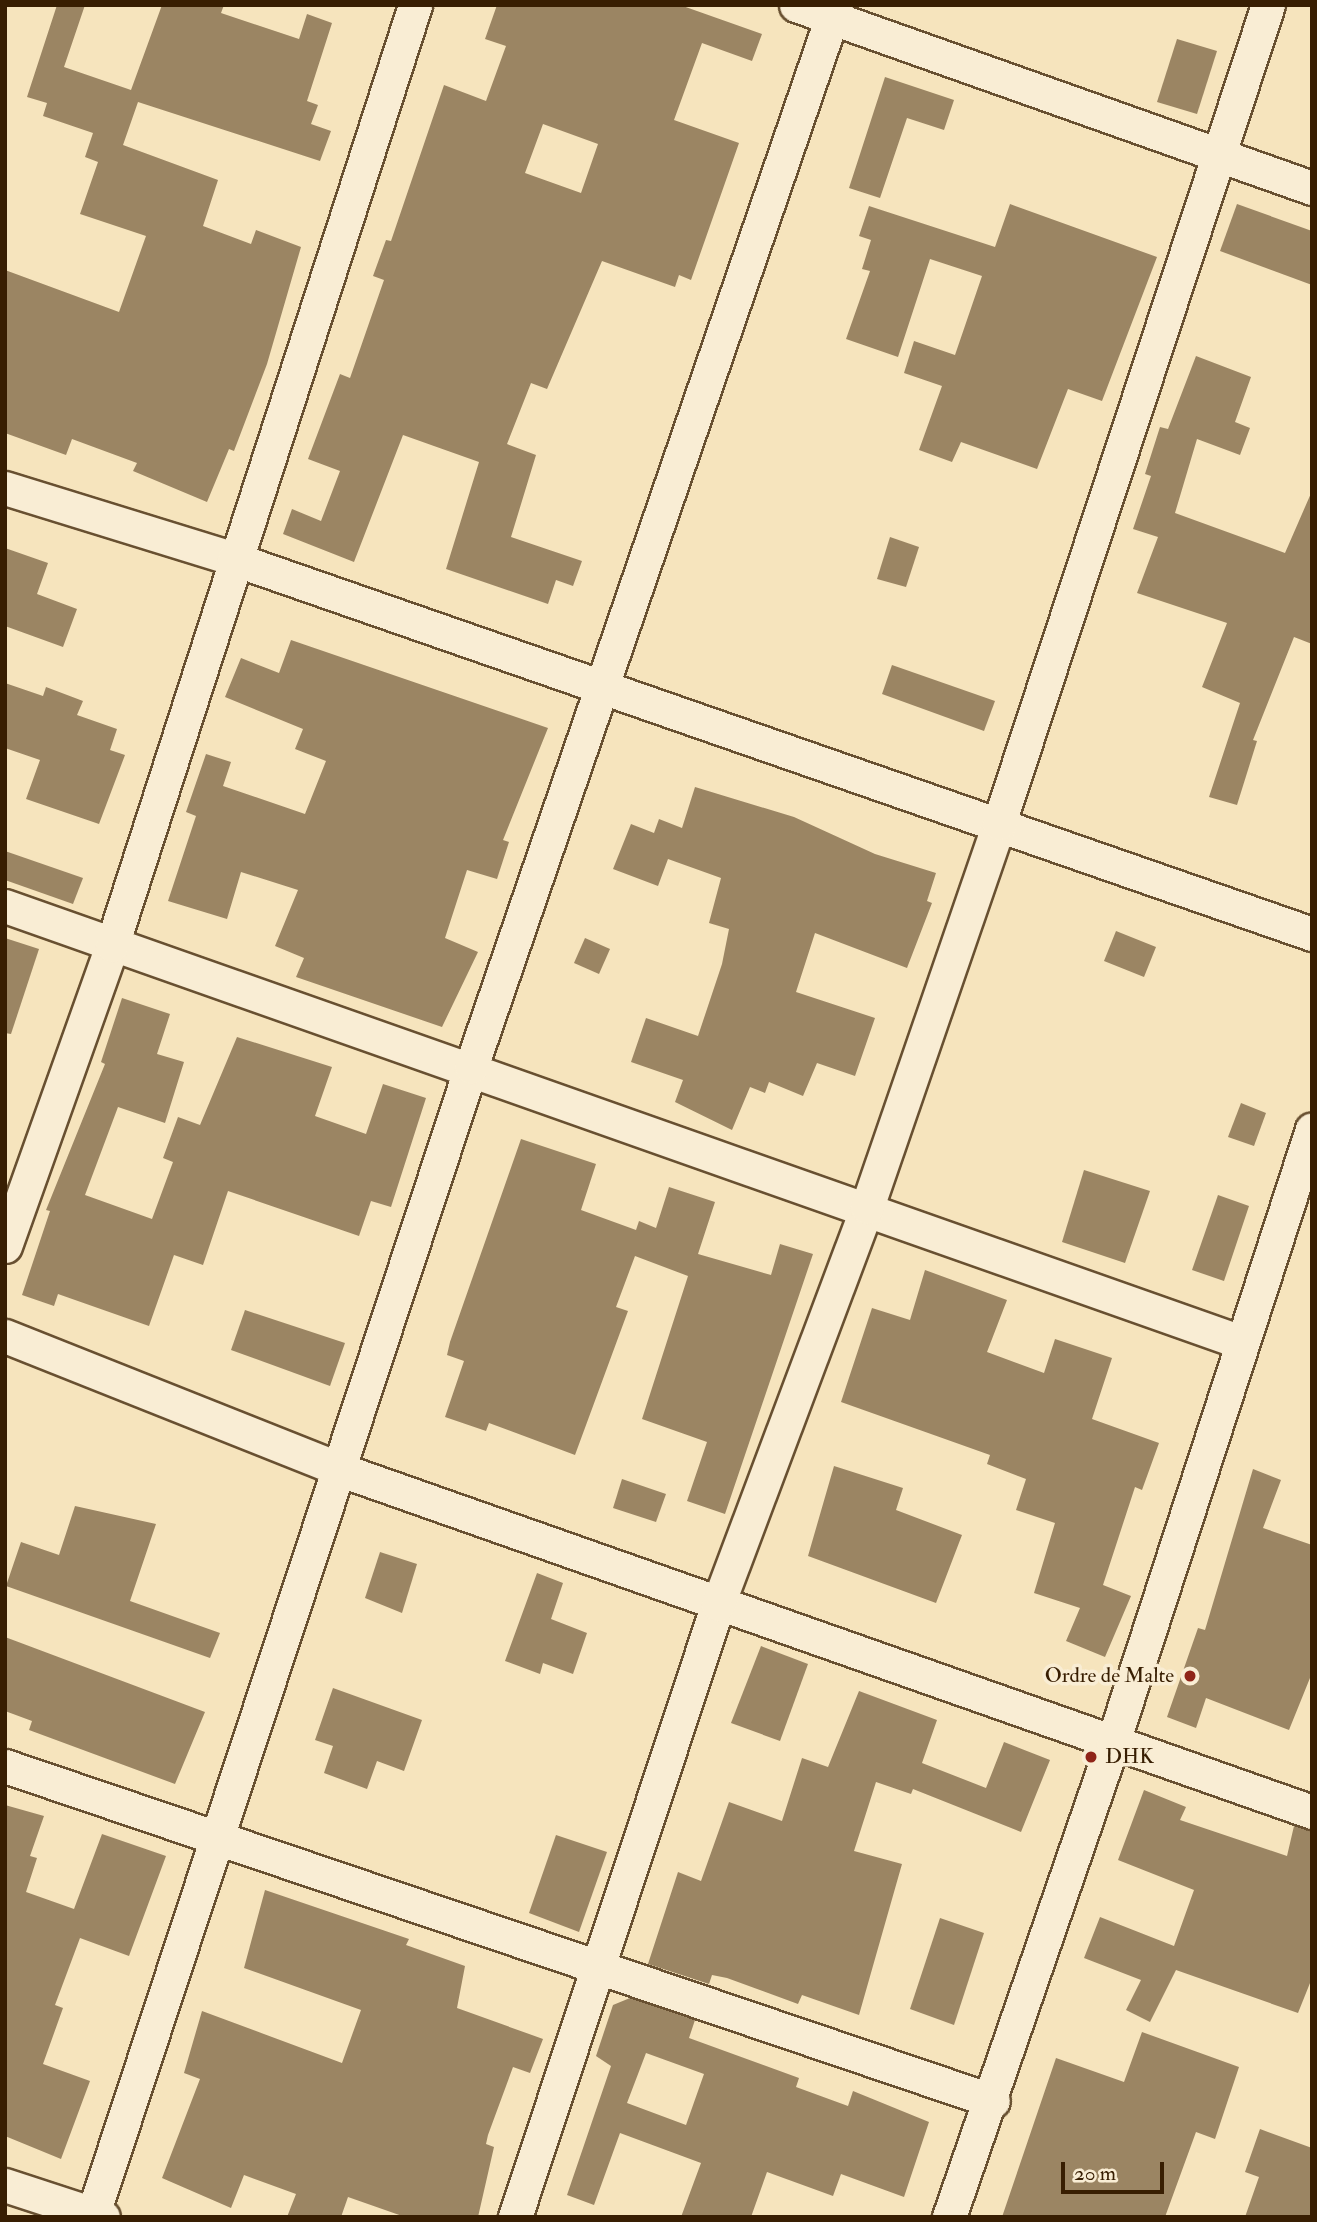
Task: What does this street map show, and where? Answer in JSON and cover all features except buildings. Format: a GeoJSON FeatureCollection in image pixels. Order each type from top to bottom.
{"type":"FeatureCollection","features":[{"type":"Feature","properties":{"kind":"street"},"geometry":{"type":"LineString","coordinates":[[5,1246],[112,945],[234,559],[415,5]]}},
{"type":"Feature","properties":{"kind":"street"},"geometry":{"type":"LineString","coordinates":[[796,5],[834,13],[1217,157],[1312,188]]}},
{"type":"Feature","properties":{"kind":"street"},"geometry":{"type":"LineString","coordinates":[[515,2217],[718,1604],[867,1207],[999,823],[1268,5]]}},
{"type":"Feature","properties":{"kind":"street"},"geometry":{"type":"LineString","coordinates":[[5,2185],[96,2216],[471,1067],[604,688],[834,13]]}},
{"type":"Feature","properties":{"kind":"street"},"geometry":{"type":"LineString","coordinates":[[5,488],[234,559],[1312,934]]}},
{"type":"Feature","properties":{"kind":"street"},"geometry":{"type":"LineString","coordinates":[[5,906],[471,1067],[1241,1342]]}},
{"type":"Feature","properties":{"kind":"street"},"geometry":{"type":"LineString","coordinates":[[949,2217],[993,2101],[1113,1742],[1312,1129]]}},
{"type":"Feature","properties":{"kind":"street"},"geometry":{"type":"LineString","coordinates":[[5,1336],[341,1470],[1312,1812]]}},
{"type":"Feature","properties":{"kind":"street"},"geometry":{"type":"LineString","coordinates":[[5,1766],[600,1964],[993,2101]]}},
{"type":"Feature","properties":{"kind":"place","name":"Ordre de Malte"},"geometry":{"type":"Point","coordinates":[1190,1676]}},
{"type":"Feature","properties":{"kind":"place","name":"DHK"},"geometry":{"type":"Point","coordinates":[1091,1757]}}]}
